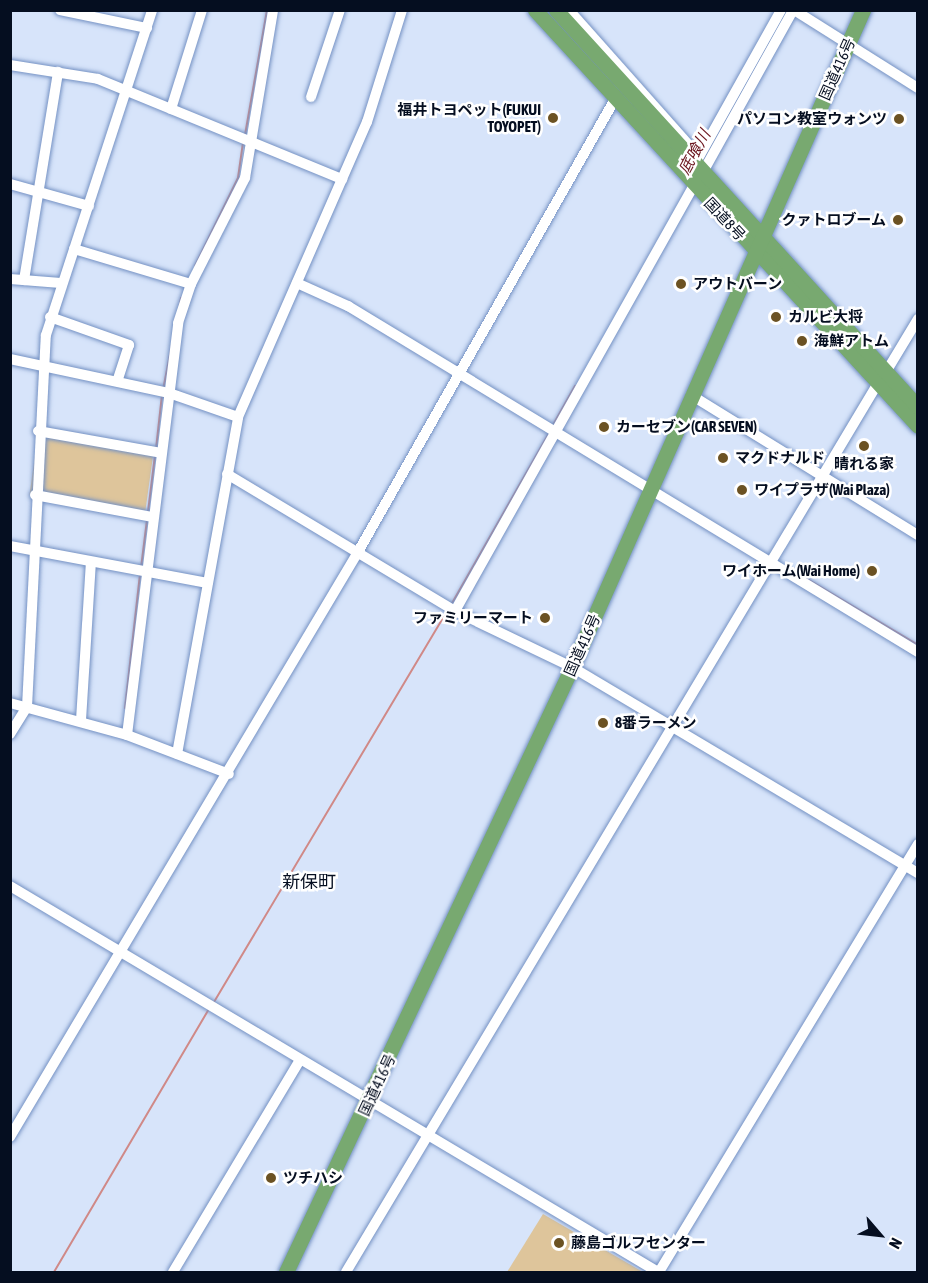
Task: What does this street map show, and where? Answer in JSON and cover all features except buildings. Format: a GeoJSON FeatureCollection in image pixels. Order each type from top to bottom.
{"type":"FeatureCollection","features":[{"type":"Feature","properties":{"kind":"highway","name":"国道8号"},"geometry":{"type":"LineString","coordinates":[[535,10],[615,99],[700,168],[755,251],[882,378],[918,407]]}},
{"type":"Feature","properties":{"kind":"highway","name":"国道416号"},"geometry":{"type":"LineString","coordinates":[[286,1272],[370,1102],[572,667],[863,10]]}},
{"type":"Feature","properties":{"kind":"highway","name":"国道8号"},"geometry":{"type":"LineString","coordinates":[[566,11],[700,168],[762,236],[882,378],[918,426]]}},
{"type":"Feature","properties":{"kind":"street"},"geometry":{"type":"LineString","coordinates":[[60,10],[107,13],[147,28]]}},
{"type":"Feature","properties":{"kind":"street"},"geometry":{"type":"LineString","coordinates":[[10,734],[27,707],[38,431],[50,317],[129,92],[152,10]]}},
{"type":"Feature","properties":{"kind":"street"},"geometry":{"type":"LineString","coordinates":[[171,109],[202,10]]}},
{"type":"Feature","properties":{"kind":"street"},"geometry":{"type":"LineString","coordinates":[[127,735],[178,323],[191,284],[245,178],[273,10]]}},
{"type":"Feature","properties":{"kind":"street"},"geometry":{"type":"LineString","coordinates":[[311,97],[340,10]]}},
{"type":"Feature","properties":{"kind":"street"},"geometry":{"type":"LineString","coordinates":[[177,754],[238,417],[368,122],[402,10]]}},
{"type":"Feature","properties":{"kind":"street"},"geometry":{"type":"LineString","coordinates":[[455,611],[555,434],[700,168],[781,10]]}},
{"type":"Feature","properties":{"kind":"street"},"geometry":{"type":"LineString","coordinates":[[700,168],[794,10],[918,88]]}},
{"type":"Feature","properties":{"kind":"street"},"geometry":{"type":"LineString","coordinates":[[10,65],[58,72],[129,92],[342,179]]}},
{"type":"Feature","properties":{"kind":"street"},"geometry":{"type":"LineString","coordinates":[[24,280],[58,72]]}},
{"type":"Feature","properties":{"kind":"street"},"geometry":{"type":"LineString","coordinates":[[10,1137],[229,774],[615,99]]}},
{"type":"Feature","properties":{"kind":"street"},"geometry":{"type":"LineString","coordinates":[[10,184],[89,206]]}},
{"type":"Feature","properties":{"kind":"street"},"geometry":{"type":"LineString","coordinates":[[74,249],[191,284]]}},
{"type":"Feature","properties":{"kind":"street"},"geometry":{"type":"LineString","coordinates":[[10,279],[61,283]]}},
{"type":"Feature","properties":{"kind":"street"},"geometry":{"type":"LineString","coordinates":[[297,283],[348,306],[650,493],[918,652]]}},
{"type":"Feature","properties":{"kind":"street"},"geometry":{"type":"LineString","coordinates":[[50,317],[129,345],[117,381]]}},
{"type":"Feature","properties":{"kind":"street"},"geometry":{"type":"LineString","coordinates":[[346,1272],[671,726],[918,319]]}},
{"type":"Feature","properties":{"kind":"street"},"geometry":{"type":"LineString","coordinates":[[10,359],[44,364],[169,393],[238,417]]}},
{"type":"Feature","properties":{"kind":"street"},"geometry":{"type":"LineString","coordinates":[[691,395],[823,474],[918,535]]}},
{"type":"Feature","properties":{"kind":"street"},"geometry":{"type":"LineString","coordinates":[[38,431],[161,453]]}},
{"type":"Feature","properties":{"kind":"street"},"geometry":{"type":"LineString","coordinates":[[227,474],[455,611],[572,667],[918,873]]}},
{"type":"Feature","properties":{"kind":"street"},"geometry":{"type":"LineString","coordinates":[[35,495],[153,517]]}},
{"type":"Feature","properties":{"kind":"street"},"geometry":{"type":"LineString","coordinates":[[10,546],[208,583]]}},
{"type":"Feature","properties":{"kind":"street"},"geometry":{"type":"LineString","coordinates":[[81,720],[91,562]]}},
{"type":"Feature","properties":{"kind":"street"},"geometry":{"type":"LineString","coordinates":[[10,703],[81,720],[229,774]]}},
{"type":"Feature","properties":{"kind":"street"},"geometry":{"type":"LineString","coordinates":[[10,886],[658,1272],[918,844]]}},
{"type":"Feature","properties":{"kind":"street"},"geometry":{"type":"LineString","coordinates":[[173,1272],[300,1060]]}},
{"type":"Feature","properties":{"kind":"shaded area"},"geometry":{"type":"Polygon","coordinates":[[[38,434],[154,450],[145,511],[30,494],[38,434]]]}},
{"type":"Feature","properties":{"kind":"shaded area","name":"藤島ゴルフセンター"},"geometry":{"type":"Polygon","coordinates":[[[543,1214],[643,1272],[507,1272],[543,1214]]]}},
{"type":"Feature","properties":{"kind":"waterway"},"geometry":{"type":"LineString","coordinates":[[245,135],[267,10]]}},
{"type":"Feature","properties":{"kind":"waterway"},"geometry":{"type":"LineString","coordinates":[[195,266],[238,178],[243,144]]}},
{"type":"Feature","properties":{"kind":"waterway"},"geometry":{"type":"LineString","coordinates":[[163,390],[181,298]]}},
{"type":"Feature","properties":{"kind":"waterway"},"geometry":{"type":"LineString","coordinates":[[553,425],[575,386]]}},
{"type":"Feature","properties":{"kind":"waterway"},"geometry":{"type":"LineString","coordinates":[[156,449],[162,395]]}},
{"type":"Feature","properties":{"kind":"waterway"},"geometry":{"type":"LineString","coordinates":[[451,605],[549,433]]}},
{"type":"Feature","properties":{"kind":"waterway"},"geometry":{"type":"LineString","coordinates":[[148,512],[155,455]]}},
{"type":"Feature","properties":{"kind":"waterway"},"geometry":{"type":"LineString","coordinates":[[141,568],[147,520]]}},
{"type":"Feature","properties":{"kind":"waterway"},"geometry":{"type":"LineString","coordinates":[[125,708],[140,574]]}},
{"type":"Feature","properties":{"kind":"waterway"},"geometry":{"type":"LineString","coordinates":[[804,577],[918,645]]}},
{"type":"Feature","properties":{"kind":"waterway"},"geometry":{"type":"LineString","coordinates":[[214,1002],[448,610]]}},
{"type":"Feature","properties":{"kind":"waterway"},"geometry":{"type":"LineString","coordinates":[[54,1272],[209,1009]]}},
{"type":"Feature","properties":{"kind":"place","name":"福井トヨペット(FUKUI TOYOPET)"},"geometry":{"type":"Point","coordinates":[553,118]}},
{"type":"Feature","properties":{"kind":"place","name":"パソコン教室ウォンツ"},"geometry":{"type":"Point","coordinates":[899,119]}},
{"type":"Feature","properties":{"kind":"place","name":"クァトロブーム"},"geometry":{"type":"Point","coordinates":[898,220]}},
{"type":"Feature","properties":{"kind":"place","name":"アウトバーン"},"geometry":{"type":"Point","coordinates":[681,284]}},
{"type":"Feature","properties":{"kind":"place","name":"カルビ大将"},"geometry":{"type":"Point","coordinates":[776,317]}},
{"type":"Feature","properties":{"kind":"place","name":"海鮮アトム"},"geometry":{"type":"Point","coordinates":[802,341]}},
{"type":"Feature","properties":{"kind":"place","name":"カーセブン(CAR SEVEN)"},"geometry":{"type":"Point","coordinates":[604,427]}},
{"type":"Feature","properties":{"kind":"place","name":"晴れる家"},"geometry":{"type":"Point","coordinates":[864,446]}},
{"type":"Feature","properties":{"kind":"place","name":"マクドナルド"},"geometry":{"type":"Point","coordinates":[723,458]}},
{"type":"Feature","properties":{"kind":"place","name":"ワイプラザ(Wai Plaza)"},"geometry":{"type":"Point","coordinates":[742,490]}},
{"type":"Feature","properties":{"kind":"place","name":"ワイホーム(Wai Home)"},"geometry":{"type":"Point","coordinates":[872,571]}},
{"type":"Feature","properties":{"kind":"place","name":"ファミリーマート"},"geometry":{"type":"Point","coordinates":[545,618]}},
{"type":"Feature","properties":{"kind":"place","name":"8番ラーメン"},"geometry":{"type":"Point","coordinates":[603,723]}},
{"type":"Feature","properties":{"kind":"place","name":"ツチハシ"},"geometry":{"type":"Point","coordinates":[271,1178]}},
{"type":"Feature","properties":{"kind":"place","name":"藤島ゴルフセンター"},"geometry":{"type":"Point","coordinates":[559,1243]}},
{"type":"Feature","properties":{"kind":"district","name":"新保町"},"geometry":{"type":"Point","coordinates":[309,882]}},
{"type":"Feature","properties":{"kind":"water label","name":"底喰川"},"geometry":{"type":"Point","coordinates":[694,152]}}]}
